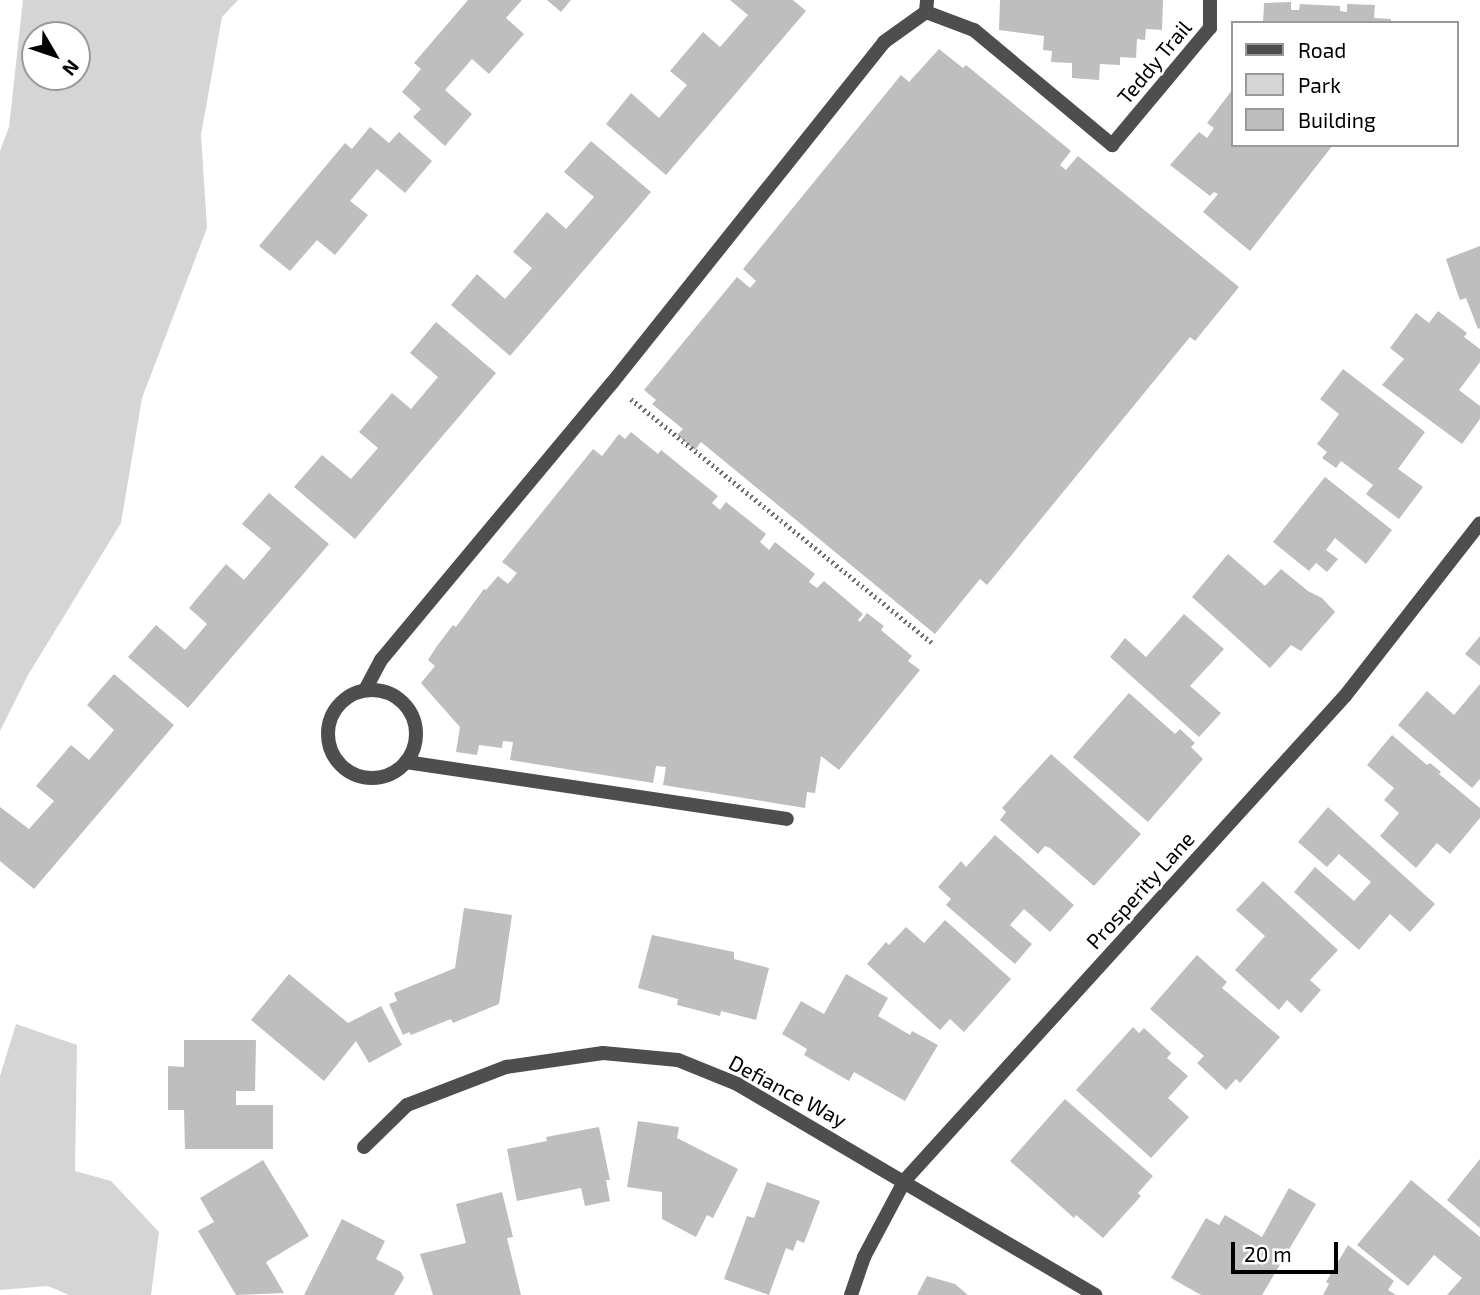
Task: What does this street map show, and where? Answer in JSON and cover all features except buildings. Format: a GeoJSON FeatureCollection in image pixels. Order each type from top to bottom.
{"type":"FeatureCollection","features":[{"type":"Feature","properties":{"kind":"street","name":"Teddy Trail"},"geometry":{"type":"LineString","coordinates":[[927,6],[974,30],[1112,145],[1210,29],[1210,0]]}},
{"type":"Feature","properties":{"kind":"street"},"geometry":{"type":"LineString","coordinates":[[365,690],[381,660],[612,383],[884,42],[927,6]]}},
{"type":"Feature","properties":{"kind":"street","name":"Prosperity Lane"},"geometry":{"type":"LineString","coordinates":[[851,1295],[864,1257],[905,1180],[1345,696],[1480,523]]}},
{"type":"Feature","properties":{"kind":"street"},"geometry":{"type":"LineString","coordinates":[[365,690],[381,690],[395,696],[411,712],[416,734],[414,749],[406,762],[395,772],[368,778],[348,771],[333,755],[328,728],[332,714],[341,703],[365,690]]}},
{"type":"Feature","properties":{"kind":"street"},"geometry":{"type":"LineString","coordinates":[[406,762],[787,819]]}},
{"type":"Feature","properties":{"kind":"street","name":"Defiance Way"},"geometry":{"type":"LineString","coordinates":[[364,1147],[407,1105],[506,1067],[603,1053],[678,1060],[737,1084],[905,1180],[1095,1295]]}},
{"type":"Feature","properties":{"kind":"path"},"geometry":{"type":"LineString","coordinates":[[612,383],[932,643]]}},
{"type":"Feature","properties":{"kind":"green space"},"geometry":{"type":"Polygon","coordinates":[[[23,0],[238,0],[222,17],[201,135],[207,228],[142,398],[121,523],[28,675],[0,731],[0,151],[9,127],[23,0]]]}},
{"type":"Feature","properties":{"kind":"green space"},"geometry":{"type":"Polygon","coordinates":[[[16,1024],[77,1045],[75,1171],[111,1181],[159,1232],[151,1295],[69,1295],[48,1286],[0,1290],[0,1076],[16,1024]]]}}]}
